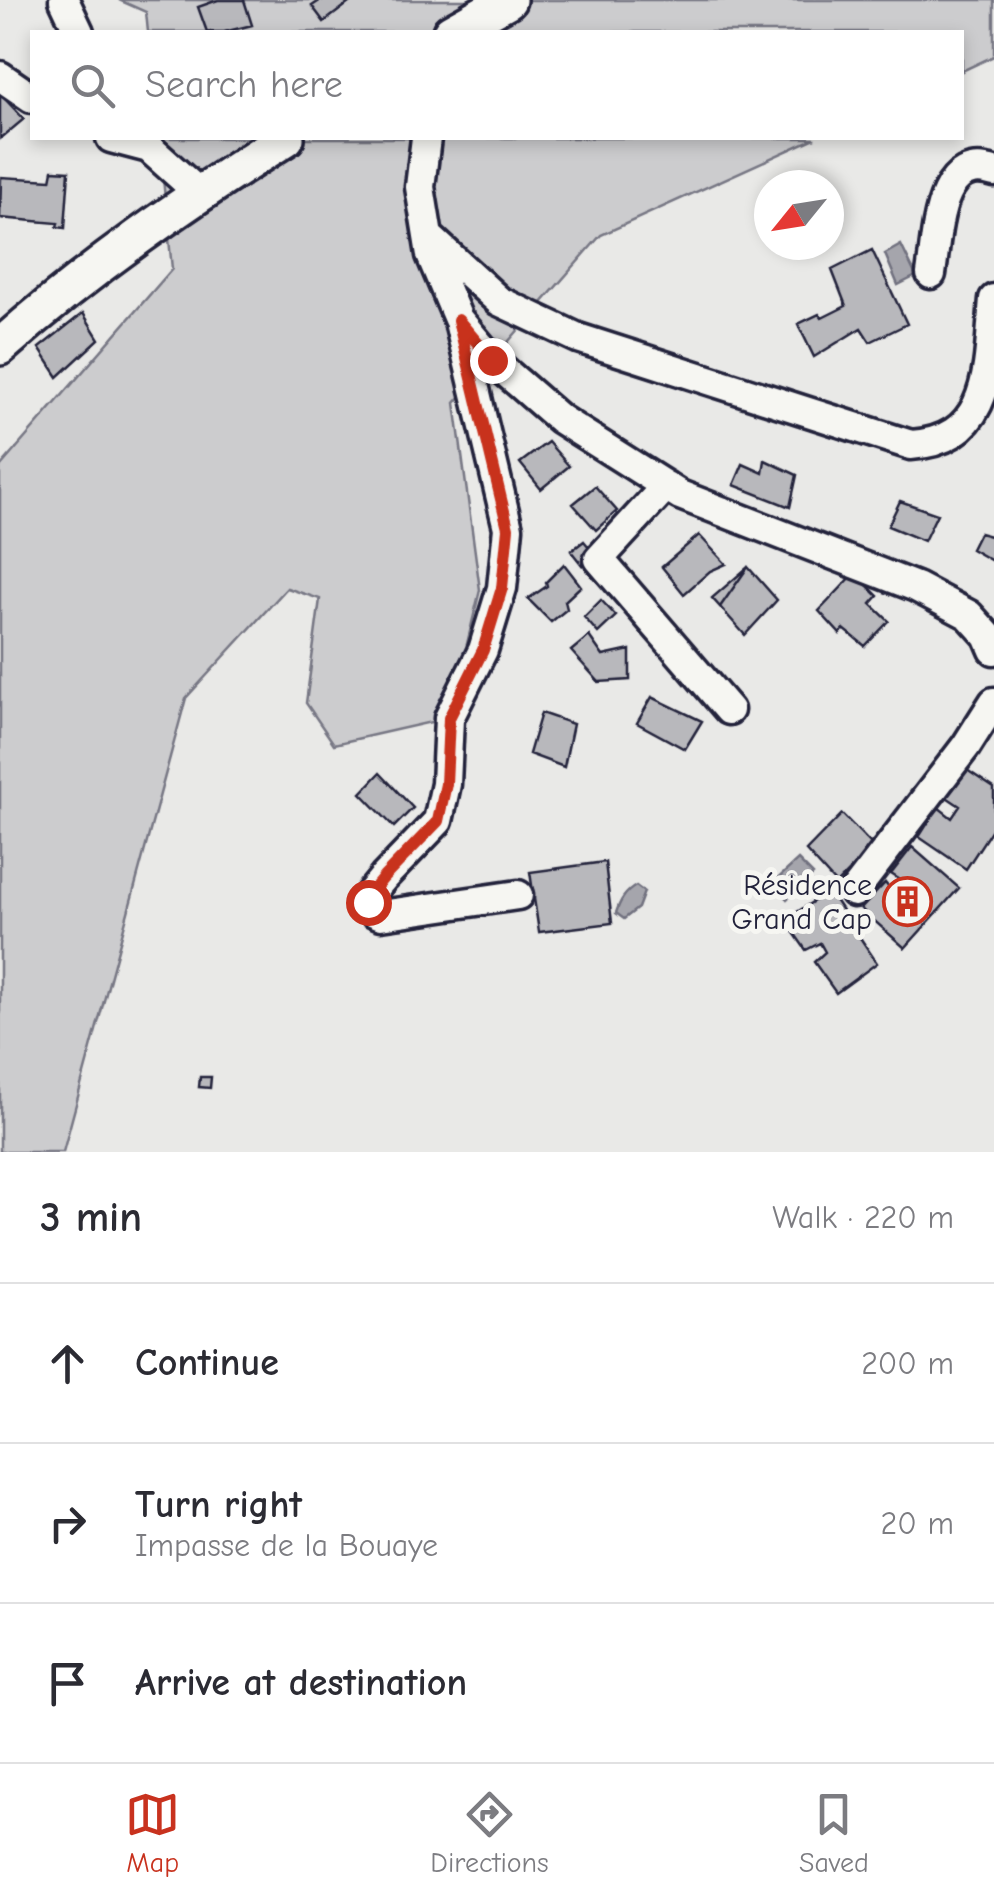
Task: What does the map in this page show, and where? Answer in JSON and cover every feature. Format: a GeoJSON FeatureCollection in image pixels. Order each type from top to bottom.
{"type":"FeatureCollection","features":[{"type":"Feature","properties":{"kind":"main road"},"geometry":{"type":"LineString","coordinates":[[455,30],[508,0]]}},
{"type":"Feature","properties":{"kind":"main road"},"geometry":{"type":"LineString","coordinates":[[0,347],[119,250],[198,193],[283,140]]}},
{"type":"Feature","properties":{"kind":"street"},"geometry":{"type":"LineString","coordinates":[[64,0],[78,30]]}},
{"type":"Feature","properties":{"kind":"street"},"geometry":{"type":"LineString","coordinates":[[0,76],[30,97]]}},
{"type":"Feature","properties":{"kind":"street"},"geometry":{"type":"LineString","coordinates":[[426,140],[420,187],[431,255],[458,320],[508,528],[502,588],[483,650],[449,718],[446,784],[438,821],[384,877],[368,902],[381,915],[518,895]]}},
{"type":"Feature","properties":{"kind":"street"},"geometry":{"type":"LineString","coordinates":[[146,143],[198,193]]}},
{"type":"Feature","properties":{"kind":"street"},"geometry":{"type":"LineString","coordinates":[[931,274],[943,195],[967,172],[979,168],[994,172]]}},
{"type":"Feature","properties":{"kind":"street"},"geometry":{"type":"LineString","coordinates":[[427,235],[499,300],[578,338],[911,445],[935,444],[962,428],[977,411],[987,376],[994,299]]}},
{"type":"Feature","properties":{"kind":"street"},"geometry":{"type":"LineString","coordinates":[[458,320],[492,360],[560,420],[680,495],[916,588],[994,627]]}},
{"type":"Feature","properties":{"kind":"street"},"geometry":{"type":"LineString","coordinates":[[666,486],[598,560],[729,710]]}},
{"type":"Feature","properties":{"kind":"street"},"geometry":{"type":"LineString","coordinates":[[965,613],[988,636],[994,650]]}},
{"type":"Feature","properties":{"kind":"street"},"geometry":{"type":"LineString","coordinates":[[854,892],[966,746],[994,702]]}},
{"type":"Feature","properties":{"kind":"shaded area"},"geometry":{"type":"Polygon","coordinates":[[[119,0],[994,0],[994,56],[964,70],[964,30],[148,30],[146,12],[119,0]]]}},
{"type":"Feature","properties":{"kind":"shaded area"},"geometry":{"type":"Polygon","coordinates":[[[159,140],[811,140],[601,235],[455,403],[480,590],[449,718],[334,744],[306,703],[320,599],[287,588],[186,698],[63,1152],[0,1152],[0,467],[172,269],[159,140]]]}},
{"type":"Feature","properties":{"kind":"shaded area"},"geometry":{"type":"Polygon","coordinates":[[[901,245],[916,276],[898,285],[885,254],[901,245]]]}},
{"type":"Feature","properties":{"kind":"shaded area"},"geometry":{"type":"Polygon","coordinates":[[[798,860],[813,875],[787,899],[773,883],[798,860]]]}},
{"type":"Feature","properties":{"kind":"shaded area"},"geometry":{"type":"Polygon","coordinates":[[[636,886],[644,892],[638,908],[624,919],[616,913],[626,894],[636,886]]]}},
{"type":"Feature","properties":{"kind":"building"},"geometry":{"type":"Polygon","coordinates":[[[218,0],[244,0],[252,25],[206,30],[198,7],[218,0]]]}},
{"type":"Feature","properties":{"kind":"building"},"geometry":{"type":"Polygon","coordinates":[[[321,0],[349,3],[324,22],[312,6],[321,0]]]}},
{"type":"Feature","properties":{"kind":"building"},"geometry":{"type":"Polygon","coordinates":[[[0,94],[24,119],[0,139],[0,94]]]}},
{"type":"Feature","properties":{"kind":"building"},"geometry":{"type":"Polygon","coordinates":[[[53,170],[69,171],[65,228],[57,227],[58,223],[0,218],[1,177],[51,180],[53,170]]]}},
{"type":"Feature","properties":{"kind":"building"},"geometry":{"type":"Polygon","coordinates":[[[872,250],[907,324],[870,342],[861,328],[814,357],[798,324],[846,306],[832,270],[872,250]]]}},
{"type":"Feature","properties":{"kind":"building"},"geometry":{"type":"Polygon","coordinates":[[[83,313],[99,339],[58,377],[39,348],[83,313]]]}},
{"type":"Feature","properties":{"kind":"building"},"geometry":{"type":"Polygon","coordinates":[[[548,442],[569,466],[541,489],[520,463],[548,442]]]}},
{"type":"Feature","properties":{"kind":"building"},"geometry":{"type":"Polygon","coordinates":[[[765,460],[797,475],[790,507],[734,485],[743,464],[763,473],[765,460]]]}},
{"type":"Feature","properties":{"kind":"building"},"geometry":{"type":"Polygon","coordinates":[[[595,486],[617,511],[596,530],[573,504],[595,486]]]}},
{"type":"Feature","properties":{"kind":"building"},"geometry":{"type":"Polygon","coordinates":[[[900,501],[937,514],[924,541],[888,526],[900,501]]]}},
{"type":"Feature","properties":{"kind":"building"},"geometry":{"type":"Polygon","coordinates":[[[979,533],[994,537],[994,562],[971,549],[979,533]]]}},
{"type":"Feature","properties":{"kind":"building"},"geometry":{"type":"Polygon","coordinates":[[[699,535],[726,564],[710,571],[684,594],[662,567],[699,535]]]}},
{"type":"Feature","properties":{"kind":"building"},"geometry":{"type":"Polygon","coordinates":[[[584,541],[595,554],[582,565],[571,551],[584,541]]]}},
{"type":"Feature","properties":{"kind":"building"},"geometry":{"type":"Polygon","coordinates":[[[564,564],[581,586],[565,601],[567,609],[551,622],[528,599],[547,586],[546,582],[564,564]]]}},
{"type":"Feature","properties":{"kind":"building"},"geometry":{"type":"Polygon","coordinates":[[[748,567],[777,600],[745,635],[720,607],[748,567]]]}},
{"type":"Feature","properties":{"kind":"building"},"geometry":{"type":"Polygon","coordinates":[[[748,567],[777,600],[745,635],[712,598],[748,567]]]}},
{"type":"Feature","properties":{"kind":"building"},"geometry":{"type":"Polygon","coordinates":[[[855,573],[878,596],[871,604],[889,621],[865,646],[844,629],[840,634],[819,611],[855,573]]]}},
{"type":"Feature","properties":{"kind":"building"},"geometry":{"type":"Polygon","coordinates":[[[601,600],[616,616],[598,633],[584,617],[601,600]]]}},
{"type":"Feature","properties":{"kind":"building"},"geometry":{"type":"Polygon","coordinates":[[[589,636],[603,656],[630,650],[630,680],[599,682],[571,651],[589,636]]]}},
{"type":"Feature","properties":{"kind":"building"},"geometry":{"type":"Polygon","coordinates":[[[652,697],[702,721],[685,749],[637,723],[652,697]]]}},
{"type":"Feature","properties":{"kind":"building"},"geometry":{"type":"Polygon","coordinates":[[[541,713],[573,724],[564,767],[529,754],[541,713]]]}},
{"type":"Feature","properties":{"kind":"building","name":"Résidence Grand Cap"},"geometry":{"type":"Polygon","coordinates":[[[964,768],[994,788],[994,826],[966,869],[919,837],[938,807],[952,818],[960,806],[945,796],[964,768]]]}},
{"type":"Feature","properties":{"kind":"building"},"geometry":{"type":"Polygon","coordinates":[[[380,773],[413,808],[394,827],[361,793],[380,773]]]}},
{"type":"Feature","properties":{"kind":"building","name":"Résidence Grand Cap"},"geometry":{"type":"Polygon","coordinates":[[[842,814],[873,846],[836,884],[806,851],[842,814]]]}},
{"type":"Feature","properties":{"kind":"building","name":"Résidence Grand Cap"},"geometry":{"type":"Polygon","coordinates":[[[912,847],[959,888],[905,948],[861,909],[885,883],[895,895],[905,883],[891,874],[912,847]]]}},
{"type":"Feature","properties":{"kind":"building"},"geometry":{"type":"Polygon","coordinates":[[[605,862],[612,923],[539,932],[530,872],[605,862]]]}},
{"type":"Feature","properties":{"kind":"building","name":"Résidence Grand Cap"},"geometry":{"type":"Polygon","coordinates":[[[829,891],[877,963],[836,993],[814,962],[825,952],[820,943],[806,950],[785,920],[829,891]]]}},
{"type":"Feature","properties":{"kind":"building"},"geometry":{"type":"Polygon","coordinates":[[[200,1077],[211,1077],[210,1088],[199,1087],[200,1077]]]}},
{"type":"Feature","properties":{"kind":"place","name":"Résidence Grand Cap"},"geometry":{"type":"Point","coordinates":[907,902]}},
{"type":"Feature","properties":{"kind":"route"},"geometry":{"type":"LineString","coordinates":[[368,902],[384,877],[438,821],[446,784],[449,718],[483,650],[502,588],[508,528],[458,320],[492,360]]}}]}
